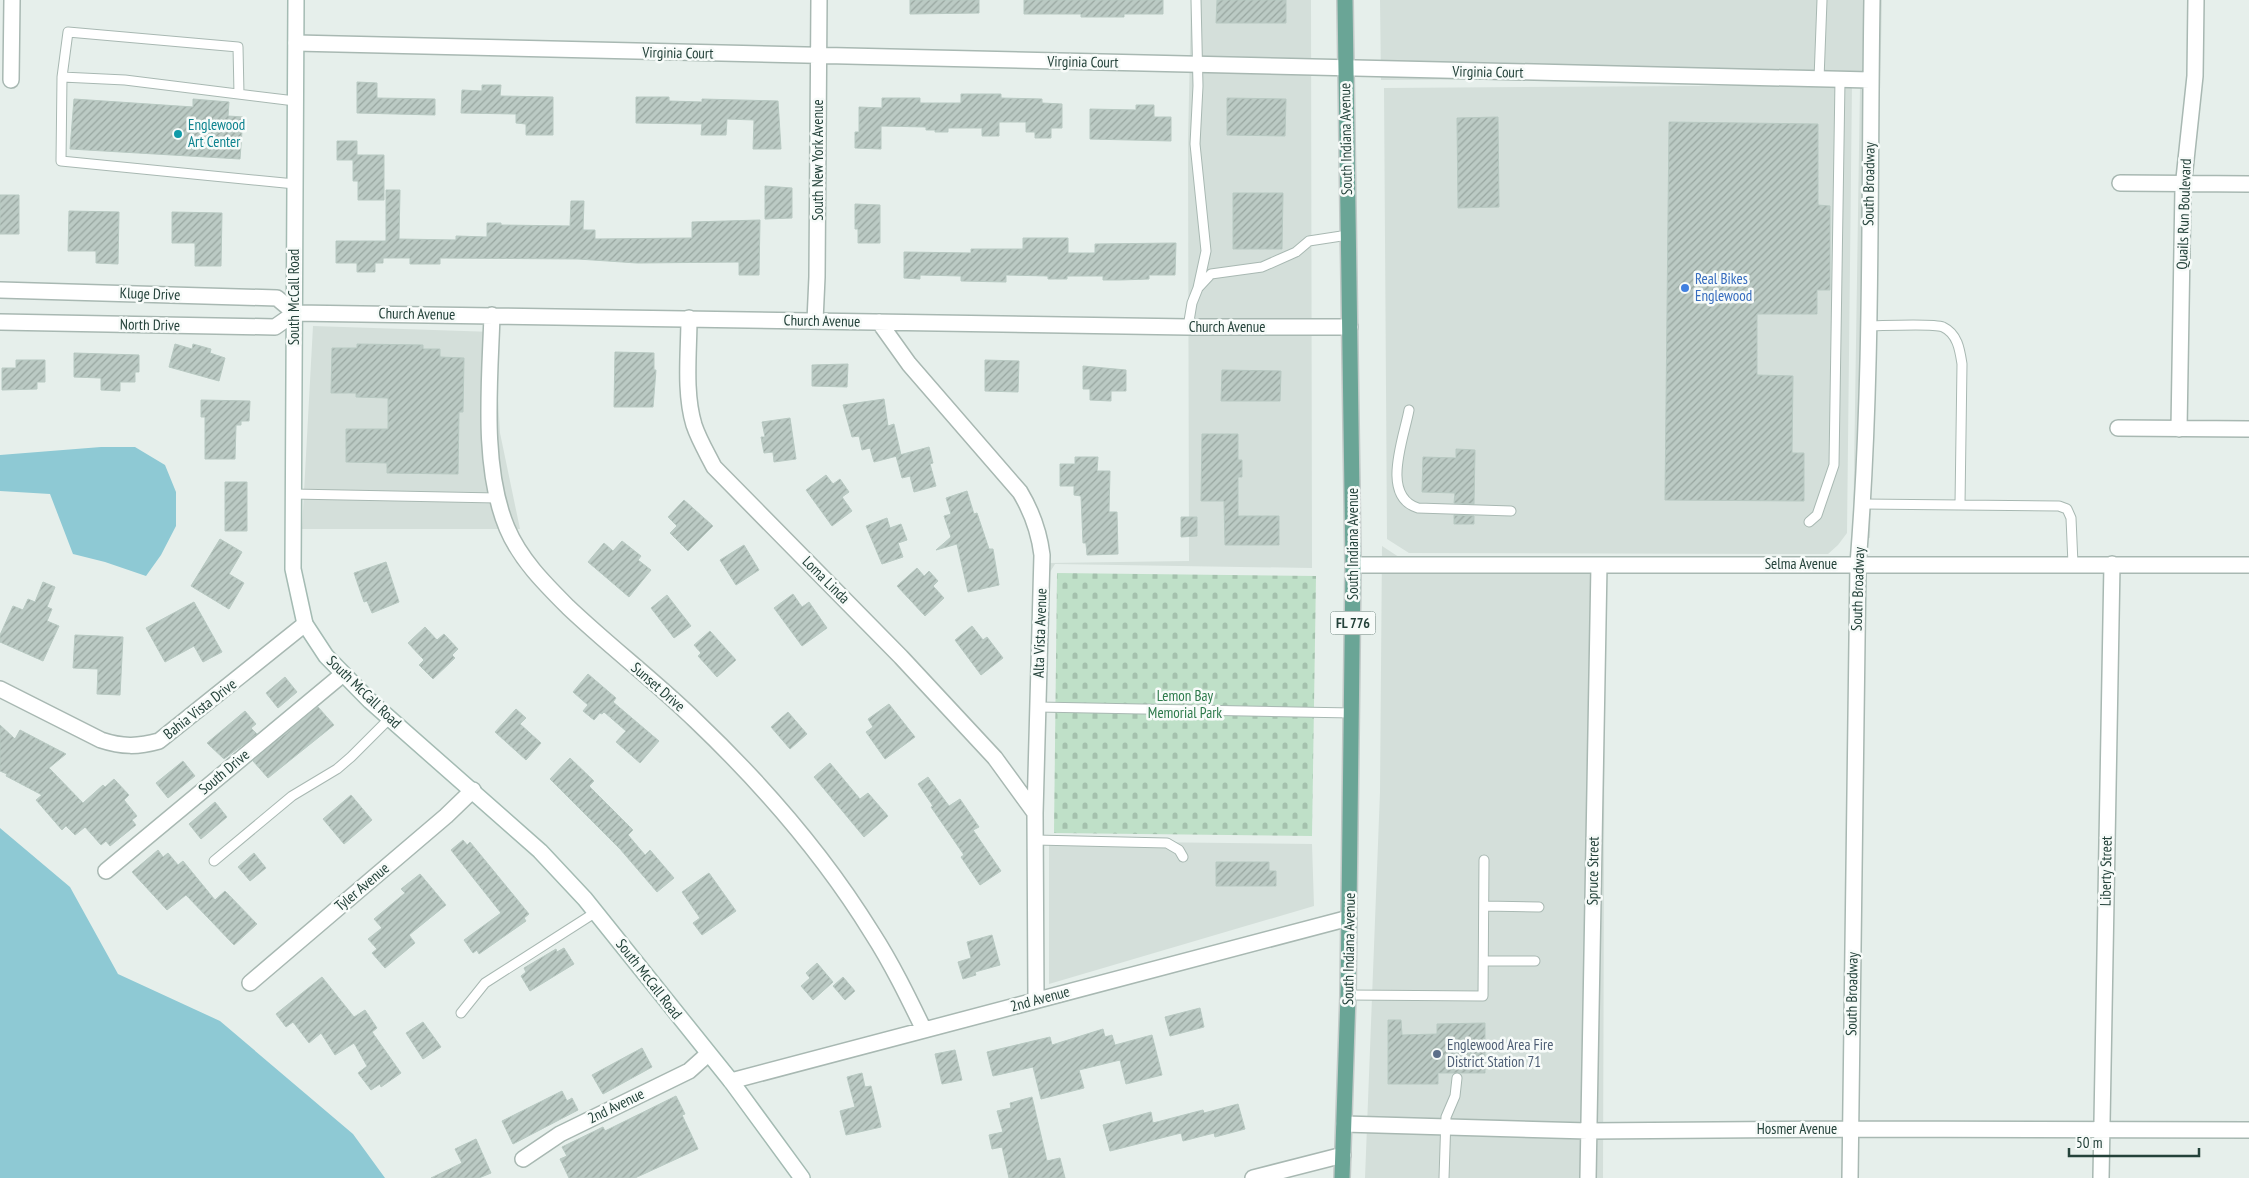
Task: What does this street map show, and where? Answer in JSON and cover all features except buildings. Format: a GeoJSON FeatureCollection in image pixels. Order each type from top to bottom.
{"type":"FeatureCollection","features":[{"type":"Feature","properties":{"kind":"main road","name":"South Indiana Avenue"},"geometry":{"type":"LineString","coordinates":[[1342,1178],[1350,918],[1353,565],[1345,0]]}},
{"type":"Feature","properties":{"kind":"street"},"geometry":{"type":"LineString","coordinates":[[11,80],[12,0]]}},
{"type":"Feature","properties":{"kind":"street","name":"South McCall Road"},"geometry":{"type":"LineString","coordinates":[[296,0],[293,569],[305,624],[326,656],[343,674],[540,851],[596,912],[708,1054],[731,1080],[802,1178]]}},
{"type":"Feature","properties":{"kind":"street","name":"South New York Avenue"},"geometry":{"type":"LineString","coordinates":[[815,321],[819,0]]}},
{"type":"Feature","properties":{"kind":"street","name":"South Broadway"},"geometry":{"type":"LineString","coordinates":[[1850,1178],[1858,564],[1863,504],[1872,0]]}},
{"type":"Feature","properties":{"kind":"street","name":"Quails Run Boulevard"},"geometry":{"type":"LineString","coordinates":[[2179,429],[2184,183],[2195,76],[2196,0]]}},
{"type":"Feature","properties":{"kind":"street","name":"Virginia Court"},"geometry":{"type":"LineString","coordinates":[[296,43],[1870,80]]}},
{"type":"Feature","properties":{"kind":"street"},"geometry":{"type":"LineString","coordinates":[[2120,183],[2249,184]]}},
{"type":"Feature","properties":{"kind":"street","name":"Kluge Drive"},"geometry":{"type":"LineString","coordinates":[[0,290],[276,298],[295,313]]}},
{"type":"Feature","properties":{"kind":"street","name":"Church Avenue"},"geometry":{"type":"LineString","coordinates":[[295,313],[1188,327],[1350,327]]}},
{"type":"Feature","properties":{"kind":"street","name":"North Drive"},"geometry":{"type":"LineString","coordinates":[[0,322],[275,327],[295,313]]}},
{"type":"Feature","properties":{"kind":"street","name":"Sunset Drive"},"geometry":{"type":"LineString","coordinates":[[492,315],[490,446],[498,498],[507,528],[516,547],[545,583],[601,638],[697,721],[792,823],[834,876],[872,932],[898,976],[924,1030]]}},
{"type":"Feature","properties":{"kind":"street","name":"Loma Linda"},"geometry":{"type":"LineString","coordinates":[[689,318],[689,396],[691,413],[700,441],[714,467],[901,657],[995,758],[1035,813]]}},
{"type":"Feature","properties":{"kind":"street","name":"Alta Vista Avenue"},"geometry":{"type":"LineString","coordinates":[[879,322],[909,364],[1020,492],[1037,528],[1042,555],[1035,813],[1036,1000]]}},
{"type":"Feature","properties":{"kind":"street"},"geometry":{"type":"LineString","coordinates":[[2118,428],[2249,429]]}},
{"type":"Feature","properties":{"kind":"street","name":"Liberty Street"},"geometry":{"type":"LineString","coordinates":[[2101,1178],[2112,564]]}},
{"type":"Feature","properties":{"kind":"street","name":"Selma Avenue"},"geometry":{"type":"LineString","coordinates":[[1353,565],[2249,565]]}},
{"type":"Feature","properties":{"kind":"street","name":"Spruce Street"},"geometry":{"type":"LineString","coordinates":[[1588,1178],[1599,565]]}},
{"type":"Feature","properties":{"kind":"street","name":"Bahia Vista Drive"},"geometry":{"type":"LineString","coordinates":[[0,689],[101,740],[117,745],[143,745],[159,741],[305,624]]}},
{"type":"Feature","properties":{"kind":"street","name":"South Drive"},"geometry":{"type":"LineString","coordinates":[[106,871],[343,674]]}},
{"type":"Feature","properties":{"kind":"street","name":"Tyler Avenue"},"geometry":{"type":"LineString","coordinates":[[250,982],[446,816],[472,790]]}},
{"type":"Feature","properties":{"kind":"street","name":"2nd Avenue"},"geometry":{"type":"LineString","coordinates":[[731,1080],[1350,918]]}},
{"type":"Feature","properties":{"kind":"street","name":"2nd Avenue"},"geometry":{"type":"LineString","coordinates":[[523,1159],[560,1134],[689,1071],[708,1054]]}},
{"type":"Feature","properties":{"kind":"street","name":"Hosmer Avenue"},"geometry":{"type":"LineString","coordinates":[[1344,1124],[1588,1131],[1851,1129],[2249,1130]]}},
{"type":"Feature","properties":{"kind":"street"},"geometry":{"type":"LineString","coordinates":[[1253,1178],[1343,1155]]}},
{"type":"Feature","properties":{"kind":"lane"},"geometry":{"type":"LineString","coordinates":[[1188,327],[1192,303],[1198,288],[1206,250],[1195,144],[1198,86],[1196,65],[1196,0]]}},
{"type":"Feature","properties":{"kind":"lane"},"geometry":{"type":"LineString","coordinates":[[1820,79],[1822,0]]}},
{"type":"Feature","properties":{"kind":"lane"},"geometry":{"type":"LineString","coordinates":[[239,94],[238,47],[68,32],[62,77],[61,161],[294,184]]}},
{"type":"Feature","properties":{"kind":"lane"},"geometry":{"type":"LineString","coordinates":[[62,77],[125,80],[295,101]]}},
{"type":"Feature","properties":{"kind":"lane"},"geometry":{"type":"LineString","coordinates":[[1809,522],[1817,515],[1834,465],[1840,80]]}},
{"type":"Feature","properties":{"kind":"lane"},"geometry":{"type":"LineString","coordinates":[[1198,288],[1211,274],[1262,267],[1296,252],[1309,241],[1348,235]]}},
{"type":"Feature","properties":{"kind":"lane"},"geometry":{"type":"LineString","coordinates":[[1867,326],[1943,327],[1954,336],[1960,347],[1962,364],[1960,504]]}},
{"type":"Feature","properties":{"kind":"lane"},"geometry":{"type":"LineString","coordinates":[[1409,410],[1398,459],[1398,485],[1405,503],[1418,508],[1512,511]]}},
{"type":"Feature","properties":{"kind":"lane"},"geometry":{"type":"LineString","coordinates":[[293,494],[498,498]]}},
{"type":"Feature","properties":{"kind":"lane"},"geometry":{"type":"LineString","coordinates":[[1863,504],[2059,506],[2067,509],[2071,518],[2073,564]]}},
{"type":"Feature","properties":{"kind":"lane"},"geometry":{"type":"LineString","coordinates":[[1038,707],[1352,713]]}},
{"type":"Feature","properties":{"kind":"lane"},"geometry":{"type":"LineString","coordinates":[[214,861],[292,796],[352,757],[390,718]]}},
{"type":"Feature","properties":{"kind":"lane"},"geometry":{"type":"LineString","coordinates":[[1035,840],[1167,843],[1179,850],[1183,857]]}},
{"type":"Feature","properties":{"kind":"lane"},"geometry":{"type":"LineString","coordinates":[[1348,995],[1483,996],[1484,860]]}},
{"type":"Feature","properties":{"kind":"lane"},"geometry":{"type":"LineString","coordinates":[[1484,906],[1539,907]]}},
{"type":"Feature","properties":{"kind":"lane"},"geometry":{"type":"LineString","coordinates":[[461,1013],[485,983],[596,912]]}},
{"type":"Feature","properties":{"kind":"lane"},"geometry":{"type":"LineString","coordinates":[[1484,961],[1535,961]]}},
{"type":"Feature","properties":{"kind":"lane"},"geometry":{"type":"LineString","coordinates":[[1444,1178],[1446,1117],[1455,1096],[1457,1078]]}},
{"type":"Feature","properties":{"kind":"shaded area"},"geometry":{"type":"Polygon","coordinates":[[[1191,0],[1311,0],[1312,568],[1055,564],[1050,572],[1049,646],[1049,563],[1189,561],[1188,142],[1191,0]]]}},
{"type":"Feature","properties":{"kind":"shaded area"},"geometry":{"type":"Polygon","coordinates":[[[1380,0],[1882,0],[1870,538],[1853,538],[1860,85],[1852,77],[1381,80],[1380,0]]]}},
{"type":"Feature","properties":{"kind":"shaded area"},"geometry":{"type":"Polygon","coordinates":[[[1852,85],[1847,533],[1838,545],[1828,554],[1409,553],[1387,539],[1384,88],[1852,85]]]}},
{"type":"Feature","properties":{"kind":"shaded area"},"geometry":{"type":"Polygon","coordinates":[[[313,326],[494,332],[500,433],[520,529],[302,529],[313,326]]]}},
{"type":"Feature","properties":{"kind":"shaded area"},"geometry":{"type":"Polygon","coordinates":[[[1382,546],[1405,561],[1605,562],[1603,1178],[1365,1178],[1380,792],[1382,546]]]}},
{"type":"Feature","properties":{"kind":"shaded area"},"geometry":{"type":"Polygon","coordinates":[[[1049,839],[1054,841],[1312,844],[1314,906],[1049,984],[1049,839]]]}},
{"type":"Feature","properties":{"kind":"green space","name":"Lemon Bay Memorial Park"},"geometry":{"type":"Polygon","coordinates":[[[1057,573],[1316,576],[1312,836],[1054,833],[1057,573]]]}},
{"type":"Feature","properties":{"kind":"water"},"geometry":{"type":"Polygon","coordinates":[[[101,447],[135,447],[165,465],[176,492],[176,526],[161,555],[146,576],[105,562],[73,554],[50,494],[0,491],[0,455],[101,447]]]}},
{"type":"Feature","properties":{"kind":"water"},"geometry":{"type":"Polygon","coordinates":[[[0,828],[70,887],[118,974],[220,1021],[353,1134],[385,1178],[0,1178],[0,828]]]}},
{"type":"Feature","properties":{"kind":"place","name":"Englewood Art Center"},"geometry":{"type":"Point","coordinates":[178,134]}},
{"type":"Feature","properties":{"kind":"place","name":"Real Bikes Englewood"},"geometry":{"type":"Point","coordinates":[1685,288]}},
{"type":"Feature","properties":{"kind":"place","name":"Englewood Area Fire District Station 71"},"geometry":{"type":"Point","coordinates":[1437,1054]}}]}
